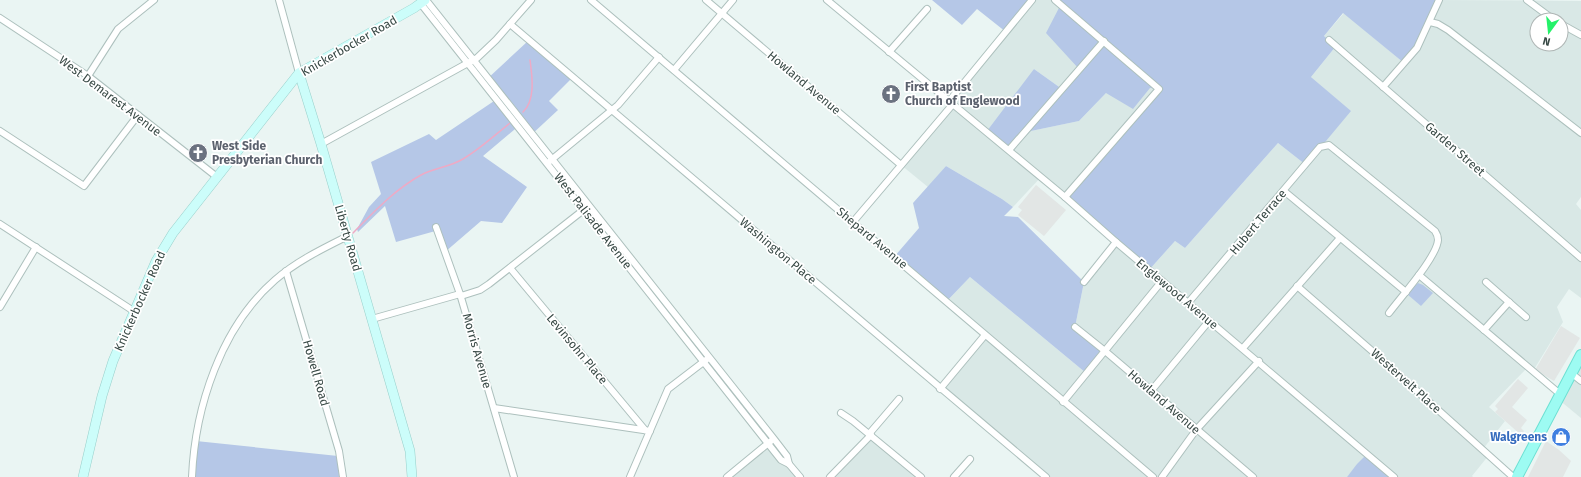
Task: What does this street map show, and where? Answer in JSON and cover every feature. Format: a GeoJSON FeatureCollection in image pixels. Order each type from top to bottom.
{"type":"FeatureCollection","features":[{"type":"Feature","properties":{"kind":"main road","name":"Knickerbocker Road"},"geometry":{"type":"LineString","coordinates":[[83,477],[107,378],[156,261],[173,232],[299,73],[423,1]]}},
{"type":"Feature","properties":{"kind":"main road","name":"Liberty Road"},"geometry":{"type":"LineString","coordinates":[[299,73],[410,451],[412,477]]}},
{"type":"Feature","properties":{"kind":"main road"},"geometry":{"type":"LineString","coordinates":[[1517,477],[1581,355]]}},
{"type":"Feature","properties":{"kind":"street"},"geometry":{"type":"LineString","coordinates":[[88,76],[118,29],[154,0]]}},
{"type":"Feature","properties":{"kind":"street","name":"Liberty Road"},"geometry":{"type":"LineString","coordinates":[[279,0],[299,73]]}},
{"type":"Feature","properties":{"kind":"street"},"geometry":{"type":"LineString","coordinates":[[321,144],[471,61],[496,40],[531,0]]}},
{"type":"Feature","properties":{"kind":"street","name":"Shepard Avenue"},"geometry":{"type":"LineString","coordinates":[[591,0],[1153,477]]}},
{"type":"Feature","properties":{"kind":"street","name":"Howland Avenue"},"geometry":{"type":"LineString","coordinates":[[706,0],[901,165]]}},
{"type":"Feature","properties":{"kind":"street"},"geometry":{"type":"LineString","coordinates":[[674,70],[733,0]]}},
{"type":"Feature","properties":{"kind":"street"},"geometry":{"type":"LineString","coordinates":[[853,222],[952,102],[1032,0]]}},
{"type":"Feature","properties":{"kind":"street"},"geometry":{"type":"LineString","coordinates":[[1055,0],[1159,89],[1066,197]]}},
{"type":"Feature","properties":{"kind":"street"},"geometry":{"type":"LineString","coordinates":[[1383,86],[1417,48],[1440,0]]}},
{"type":"Feature","properties":{"kind":"street"},"geometry":{"type":"LineString","coordinates":[[1527,0],[1543,12]]}},
{"type":"Feature","properties":{"kind":"street","name":"West Palisade Avenue"},"geometry":{"type":"LineString","coordinates":[[423,1],[706,360],[781,460],[789,464]]}},
{"type":"Feature","properties":{"kind":"street","name":"Englewood Avenue"},"geometry":{"type":"LineString","coordinates":[[830,1],[920,78],[952,102],[1066,197],[1116,242],[1209,321],[1259,361],[1394,477]]}},
{"type":"Feature","properties":{"kind":"street"},"geometry":{"type":"LineString","coordinates":[[889,52],[927,9]]}},
{"type":"Feature","properties":{"kind":"street","name":"West Demarest Avenue"},"geometry":{"type":"LineString","coordinates":[[0,18],[88,76],[217,177]]}},
{"type":"Feature","properties":{"kind":"street"},"geometry":{"type":"LineString","coordinates":[[1430,22],[1438,24],[1448,30],[1581,133]]}},
{"type":"Feature","properties":{"kind":"street","name":"Washington Place"},"geometry":{"type":"LineString","coordinates":[[510,24],[940,389],[1046,477]]}},
{"type":"Feature","properties":{"kind":"street"},"geometry":{"type":"LineString","coordinates":[[1569,28],[1581,35]]}},
{"type":"Feature","properties":{"kind":"street","name":"Garden Street"},"geometry":{"type":"LineString","coordinates":[[1329,40],[1581,258]]}},
{"type":"Feature","properties":{"kind":"street"},"geometry":{"type":"LineString","coordinates":[[1009,150],[1104,41]]}},
{"type":"Feature","properties":{"kind":"street"},"geometry":{"type":"LineString","coordinates":[[550,161],[628,96],[659,57]]}},
{"type":"Feature","properties":{"kind":"street"},"geometry":{"type":"LineString","coordinates":[[0,131],[84,186],[138,115]]}},
{"type":"Feature","properties":{"kind":"street","name":"Hubert Terrace"},"geometry":{"type":"LineString","coordinates":[[1188,303],[1320,147],[1324,145],[1329,145],[1435,231],[1438,239],[1437,244],[1419,275]]}},
{"type":"Feature","properties":{"kind":"street"},"geometry":{"type":"LineString","coordinates":[[1284,191],[1406,292]]}},
{"type":"Feature","properties":{"kind":"street"},"geometry":{"type":"LineString","coordinates":[[372,319],[480,290],[586,208]]}},
{"type":"Feature","properties":{"kind":"street"},"geometry":{"type":"LineString","coordinates":[[0,224],[135,312]]}},
{"type":"Feature","properties":{"kind":"street","name":"Morris Avenue"},"geometry":{"type":"LineString","coordinates":[[436,227],[460,295],[514,477]]}},
{"type":"Feature","properties":{"kind":"street"},"geometry":{"type":"LineString","coordinates":[[192,477],[198,426],[208,386],[234,331],[245,314],[266,289],[286,271],[314,252],[348,236]]}},
{"type":"Feature","properties":{"kind":"street"},"geometry":{"type":"LineString","coordinates":[[1243,348],[1340,238]]}},
{"type":"Feature","properties":{"kind":"street"},"geometry":{"type":"LineString","coordinates":[[1084,282],[1116,242]]}},
{"type":"Feature","properties":{"kind":"street"},"geometry":{"type":"LineString","coordinates":[[0,308],[36,247]]}},
{"type":"Feature","properties":{"kind":"street","name":"Levinsohn Place"},"geometry":{"type":"LineString","coordinates":[[510,268],[648,430]]}},
{"type":"Feature","properties":{"kind":"street","name":"Howell Road"},"geometry":{"type":"LineString","coordinates":[[286,271],[339,451],[343,477]]}},
{"type":"Feature","properties":{"kind":"street"},"geometry":{"type":"LineString","coordinates":[[1389,313],[1419,275],[1560,394]]}},
{"type":"Feature","properties":{"kind":"street"},"geometry":{"type":"LineString","coordinates":[[1063,402],[1162,281]]}},
{"type":"Feature","properties":{"kind":"street"},"geometry":{"type":"LineString","coordinates":[[1486,282],[1526,317]]}},
{"type":"Feature","properties":{"kind":"street","name":"Westervelt Place"},"geometry":{"type":"LineString","coordinates":[[1297,286],[1382,359],[1513,477]]}},
{"type":"Feature","properties":{"kind":"street"},"geometry":{"type":"LineString","coordinates":[[1484,330],[1509,302]]}},
{"type":"Feature","properties":{"kind":"street"},"geometry":{"type":"LineString","coordinates":[[1151,391],[1209,321]]}},
{"type":"Feature","properties":{"kind":"street","name":"Howland Avenue"},"geometry":{"type":"LineString","coordinates":[[1075,327],[1253,477]]}},
{"type":"Feature","properties":{"kind":"street"},"geometry":{"type":"LineString","coordinates":[[940,389],[985,335]]}},
{"type":"Feature","properties":{"kind":"street"},"geometry":{"type":"LineString","coordinates":[[630,477],[648,430],[668,388],[706,360]]}},
{"type":"Feature","properties":{"kind":"street","name":"West Palisade Avenue"},"geometry":{"type":"LineString","coordinates":[[706,360],[774,439],[787,456],[789,464]]}},
{"type":"Feature","properties":{"kind":"street"},"geometry":{"type":"LineString","coordinates":[[1162,477],[1196,430],[1259,361]]}},
{"type":"Feature","properties":{"kind":"street"},"geometry":{"type":"LineString","coordinates":[[1571,373],[1581,381]]}},
{"type":"Feature","properties":{"kind":"street"},"geometry":{"type":"LineString","coordinates":[[830,477],[870,435],[899,398]]}},
{"type":"Feature","properties":{"kind":"street"},"geometry":{"type":"LineString","coordinates":[[494,408],[648,430]]}},
{"type":"Feature","properties":{"kind":"street"},"geometry":{"type":"LineString","coordinates":[[841,413],[853,421],[921,477]]}},
{"type":"Feature","properties":{"kind":"street"},"geometry":{"type":"LineString","coordinates":[[727,477],[774,439]]}},
{"type":"Feature","properties":{"kind":"street"},"geometry":{"type":"LineString","coordinates":[[954,477],[970,459]]}},
{"type":"Feature","properties":{"kind":"street"},"geometry":{"type":"LineString","coordinates":[[789,464],[800,477]]}},
{"type":"Feature","properties":{"kind":"shaded area"},"geometry":{"type":"Polygon","coordinates":[[[932,0],[1032,0],[1006,32],[977,9],[962,25],[932,0]]]}},
{"type":"Feature","properties":{"kind":"shaded area"},"geometry":{"type":"Polygon","coordinates":[[[1032,0],[1057,0],[1079,69],[1062,89],[1034,69],[1009,150],[1031,131],[1079,121],[1106,93],[1150,88],[1159,89],[1065,197],[1041,177],[1013,207],[946,166],[928,187],[901,165],[953,104],[950,100],[1032,0]]]}},
{"type":"Feature","properties":{"kind":"shaded area"},"geometry":{"type":"Polygon","coordinates":[[[1057,0],[1439,0],[1423,38],[1404,63],[1343,13],[1324,36],[1336,46],[1311,77],[1351,111],[1306,165],[1278,143],[1185,248],[1175,241],[1149,270],[1065,197],[1159,89],[1150,88],[1133,109],[1106,93],[1079,121],[1031,131],[1009,150],[987,131],[1034,69],[1062,89],[1079,69],[1046,33],[1061,4],[1057,0]]]}},
{"type":"Feature","properties":{"kind":"shaded area"},"geometry":{"type":"Polygon","coordinates":[[[1439,0],[1581,1],[1581,197],[1576,204],[1581,210],[1581,298],[1569,289],[1557,307],[1563,322],[1533,371],[1528,367],[1489,407],[1505,421],[1483,449],[1489,455],[1472,476],[1473,477],[1390,477],[1367,454],[1347,477],[1046,477],[940,389],[985,335],[946,302],[970,277],[1086,373],[1075,327],[1084,282],[1116,242],[1149,270],[1175,241],[1185,248],[1278,143],[1306,165],[1350,111],[1311,77],[1336,46],[1324,36],[1344,13],[1404,63],[1439,0]]]}},
{"type":"Feature","properties":{"kind":"shaded area"},"geometry":{"type":"Polygon","coordinates":[[[528,41],[572,78],[549,101],[558,110],[530,136],[521,124],[483,156],[527,187],[502,223],[481,221],[445,252],[439,230],[396,242],[385,206],[358,232],[357,229],[369,207],[381,194],[371,162],[429,134],[436,140],[500,97],[486,80],[528,41]]]}},
{"type":"Feature","properties":{"kind":"shaded area"},"geometry":{"type":"Polygon","coordinates":[[[946,166],[1013,207],[1004,216],[1018,217],[1084,282],[1075,327],[1105,351],[1086,373],[970,277],[946,302],[894,257],[919,228],[913,203],[946,166]]]}},
{"type":"Feature","properties":{"kind":"shaded area"},"geometry":{"type":"Polygon","coordinates":[[[1036,185],[1066,210],[1044,236],[1018,215],[1022,210],[1018,207],[1036,185]]]}},
{"type":"Feature","properties":{"kind":"shaded area"},"geometry":{"type":"Polygon","coordinates":[[[1418,283],[1433,293],[1421,306],[1407,294],[1418,283]]]}},
{"type":"Feature","properties":{"kind":"shaded area"},"geometry":{"type":"Polygon","coordinates":[[[1561,326],[1580,338],[1554,381],[1535,370],[1561,326]]]}},
{"type":"Feature","properties":{"kind":"shaded area"},"geometry":{"type":"Polygon","coordinates":[[[1581,355],[1581,418],[1558,399],[1581,355]]]}},
{"type":"Feature","properties":{"kind":"shaded area"},"geometry":{"type":"Polygon","coordinates":[[[1518,379],[1528,388],[1512,407],[1527,420],[1521,428],[1524,431],[1521,435],[1495,412],[1498,409],[1495,406],[1518,379]]]}},
{"type":"Feature","properties":{"kind":"shaded area"},"geometry":{"type":"Polygon","coordinates":[[[871,435],[921,477],[830,477],[871,435]]]}},
{"type":"Feature","properties":{"kind":"shaded area"},"geometry":{"type":"Polygon","coordinates":[[[774,439],[800,477],[727,477],[774,439]]]}},
{"type":"Feature","properties":{"kind":"shaded area"},"geometry":{"type":"Polygon","coordinates":[[[196,441],[338,456],[339,477],[196,477],[196,441]]]}},
{"type":"Feature","properties":{"kind":"shaded area"},"geometry":{"type":"Polygon","coordinates":[[[1546,441],[1571,461],[1563,477],[1528,477],[1546,441]]]}},
{"type":"Feature","properties":{"kind":"shaded area"},"geometry":{"type":"Polygon","coordinates":[[[1367,454],[1390,477],[1347,477],[1367,454]]]}},
{"type":"Feature","properties":{"kind":"waterway"},"geometry":{"type":"LineString","coordinates":[[523,112],[530,101],[532,87],[530,60]]}},
{"type":"Feature","properties":{"kind":"waterway"},"geometry":{"type":"LineString","coordinates":[[353,233],[402,187],[421,175],[463,159],[510,123]]}},
{"type":"Feature","properties":{"kind":"place","name":"First Baptist Church of Englewood"},"geometry":{"type":"Point","coordinates":[891,94]}},
{"type":"Feature","properties":{"kind":"place","name":"West Side Presbyterian Church"},"geometry":{"type":"Point","coordinates":[198,153]}},
{"type":"Feature","properties":{"kind":"place","name":"Walgreens"},"geometry":{"type":"Point","coordinates":[1561,437]}}]}
